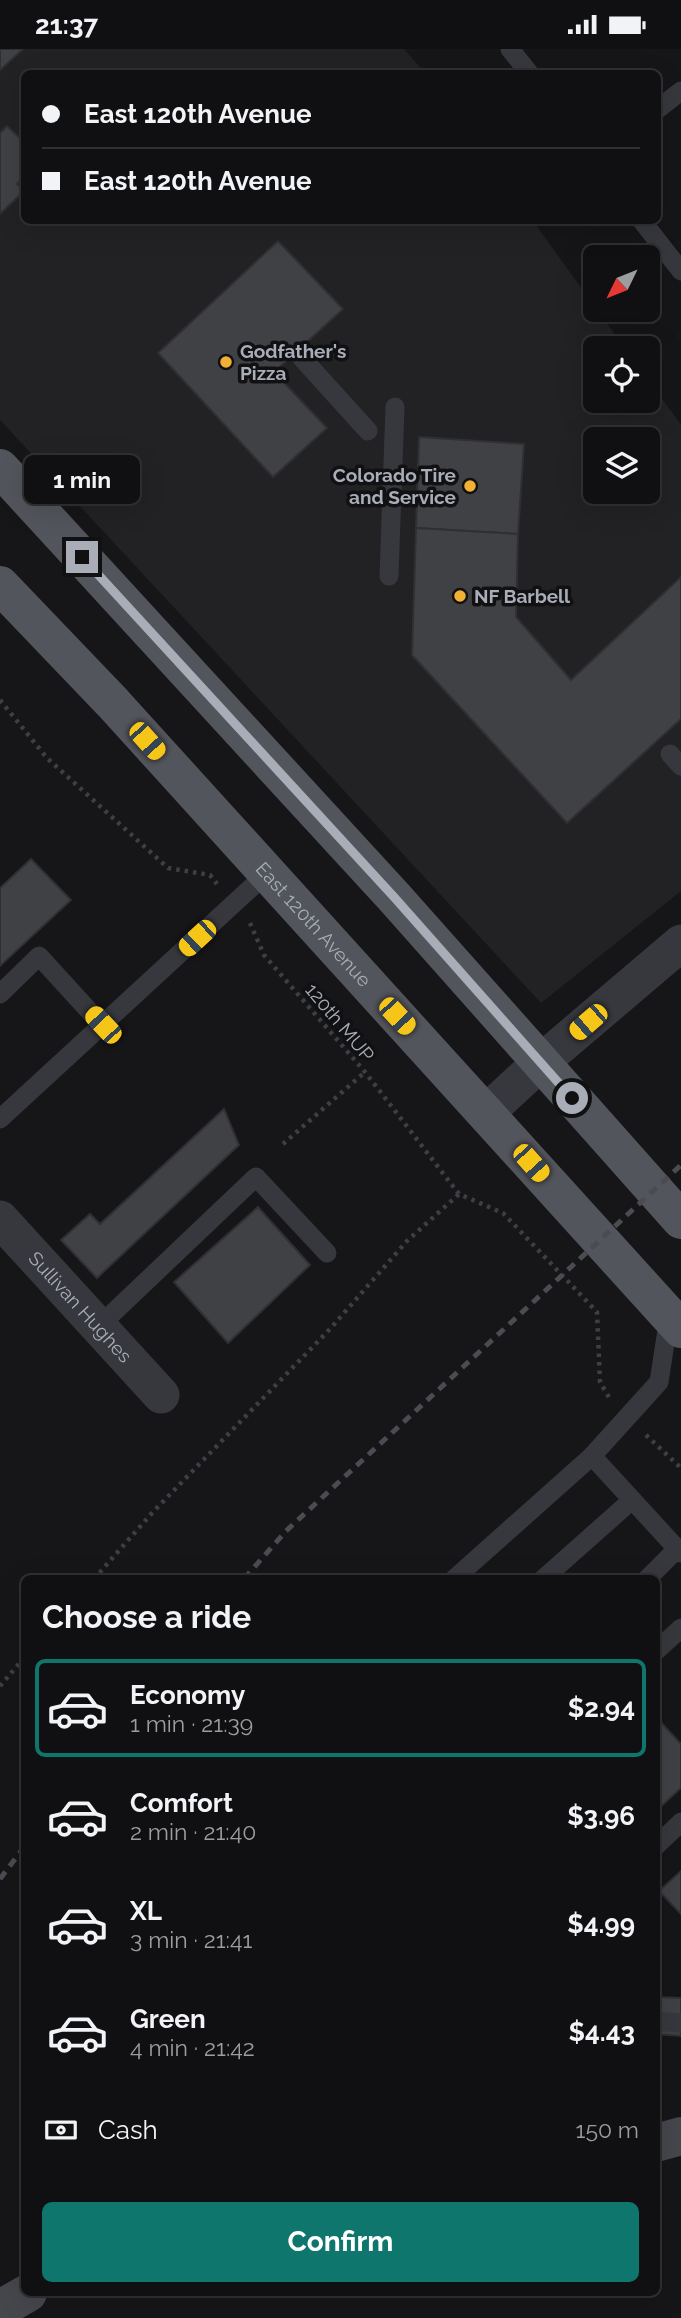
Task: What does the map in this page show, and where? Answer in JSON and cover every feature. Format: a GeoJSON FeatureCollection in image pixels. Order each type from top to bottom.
{"type":"FeatureCollection","features":[{"type":"Feature","properties":{"kind":"main road"},"geometry":{"type":"LineString","coordinates":[[0,468],[333,831],[681,1220]]}},
{"type":"Feature","properties":{"kind":"main road","name":"East 120th Avenue"},"geometry":{"type":"LineString","coordinates":[[0,585],[113,703],[675,1322]]}},
{"type":"Feature","properties":{"kind":"street"},"geometry":{"type":"LineString","coordinates":[[486,1113],[540,1063],[681,943]]}},
{"type":"Feature","properties":{"kind":"street","name":"Sullivan Hughes"},"geometry":{"type":"LineString","coordinates":[[0,1219],[161,1395]]}},
{"type":"Feature","properties":{"kind":"street"},"geometry":{"type":"LineString","coordinates":[[660,2142],[681,2136]]}},
{"type":"Feature","properties":{"kind":"street"},"geometry":{"type":"LineString","coordinates":[[0,2309],[23,2296]]}},
{"type":"Feature","properties":{"kind":"lane"},"geometry":{"type":"LineString","coordinates":[[510,49],[527,70]]}},
{"type":"Feature","properties":{"kind":"lane"},"geometry":{"type":"LineString","coordinates":[[661,107],[681,91]]}},
{"type":"Feature","properties":{"kind":"lane"},"geometry":{"type":"LineString","coordinates":[[644,224],[681,271]]}},
{"type":"Feature","properties":{"kind":"lane"},"geometry":{"type":"LineString","coordinates":[[301,358],[368,431]]}},
{"type":"Feature","properties":{"kind":"lane"},"geometry":{"type":"LineString","coordinates":[[389,576],[395,407]]}},
{"type":"Feature","properties":{"kind":"lane"},"geometry":{"type":"LineString","coordinates":[[0,1119],[267,873]]}},
{"type":"Feature","properties":{"kind":"lane"},"geometry":{"type":"LineString","coordinates":[[0,994],[38,956],[103,1025]]}},
{"type":"Feature","properties":{"kind":"lane"},"geometry":{"type":"LineString","coordinates":[[98,1327],[256,1177],[327,1253]]}},
{"type":"Feature","properties":{"kind":"lane"},"geometry":{"type":"LineString","coordinates":[[459,1575],[592,1457],[659,1382],[675,1322]]}},
{"type":"Feature","properties":{"kind":"lane"},"geometry":{"type":"LineString","coordinates":[[592,1457],[679,1551],[652,1575]]}},
{"type":"Feature","properties":{"kind":"lane"},"geometry":{"type":"LineString","coordinates":[[547,1575],[632,1500]]}},
{"type":"Feature","properties":{"kind":"lane"},"geometry":{"type":"LineString","coordinates":[[660,1647],[681,1628]]}},
{"type":"Feature","properties":{"kind":"lane"},"geometry":{"type":"LineString","coordinates":[[660,1842],[681,1822]]}},
{"type":"Feature","properties":{"kind":"lane"},"geometry":{"type":"LineString","coordinates":[[660,2021],[681,2023]]}},
{"type":"Feature","properties":{"kind":"path","name":"120th MUP"},"geometry":{"type":"LineString","coordinates":[[0,700],[47,758],[168,868],[210,875],[253,926],[264,955],[365,1072],[459,1194],[503,1213],[597,1312],[600,1382],[608,1398]]}},
{"type":"Feature","properties":{"kind":"path"},"geometry":{"type":"LineString","coordinates":[[283,1143],[365,1072]]}},
{"type":"Feature","properties":{"kind":"path"},"geometry":{"type":"LineString","coordinates":[[98,1575],[152,1513],[330,1329],[407,1241],[459,1194]]}},
{"type":"Feature","properties":{"kind":"path"},"geometry":{"type":"LineString","coordinates":[[0,1686],[21,1662]]}},
{"type":"Feature","properties":{"kind":"shaded area"},"geometry":{"type":"Polygon","coordinates":[[[0,49],[404,49],[422,70],[21,70],[21,224],[535,224],[583,290],[583,322],[606,322],[616,336],[583,336],[583,413],[660,413],[660,396],[681,425],[681,891],[541,1003],[0,420],[0,49]]]}},
{"type":"Feature","properties":{"kind":"building"},"geometry":{"type":"Polygon","coordinates":[[[0,49],[23,49],[0,70],[0,49]]]}},
{"type":"Feature","properties":{"kind":"building"},"geometry":{"type":"Polygon","coordinates":[[[7,126],[21,139],[21,179],[17,184],[21,188],[21,194],[0,214],[0,133],[7,126]]]}},
{"type":"Feature","properties":{"kind":"building","name":"Godfather's Pizza"},"geometry":{"type":"Polygon","coordinates":[[[278,241],[343,309],[274,372],[327,428],[273,477],[158,353],[278,241]]]}},
{"type":"Feature","properties":{"kind":"building","name":"Colorado Tire and Service"},"geometry":{"type":"Polygon","coordinates":[[[419,437],[524,444],[518,534],[416,528],[419,437]]]}},
{"type":"Feature","properties":{"kind":"building"},"geometry":{"type":"Polygon","coordinates":[[[416,528],[518,534],[516,617],[571,680],[681,577],[681,719],[567,823],[412,655],[416,528]]]}},
{"type":"Feature","properties":{"kind":"building"},"geometry":{"type":"Polygon","coordinates":[[[31,859],[71,900],[0,966],[0,888],[31,859]]]}},
{"type":"Feature","properties":{"kind":"building"},"geometry":{"type":"Polygon","coordinates":[[[224,1109],[239,1145],[97,1278],[61,1240],[90,1214],[100,1224],[224,1109]]]}},
{"type":"Feature","properties":{"kind":"building"},"geometry":{"type":"Polygon","coordinates":[[[258,1207],[310,1265],[228,1343],[174,1282],[258,1207]]]}},
{"type":"Feature","properties":{"kind":"building"},"geometry":{"type":"Polygon","coordinates":[[[660,1721],[681,1744],[681,1788],[660,1807],[660,1721]]]}},
{"type":"Feature","properties":{"kind":"building"},"geometry":{"type":"Polygon","coordinates":[[[681,1871],[681,1914],[660,1892],[681,1871]]]}},
{"type":"Feature","properties":{"kind":"building"},"geometry":{"type":"Polygon","coordinates":[[[660,1997],[681,1998],[681,2036],[660,2034],[660,1997]]]}},
{"type":"Feature","properties":{"kind":"railway"},"geometry":{"type":"LineString","coordinates":[[248,1575],[286,1531],[681,1165]]}},
{"type":"Feature","properties":{"kind":"railway"},"geometry":{"type":"LineString","coordinates":[[0,1879],[21,1851]]}},
{"type":"Feature","properties":{"kind":"place","name":"Godfather's Pizza"},"geometry":{"type":"Point","coordinates":[226,362]}},
{"type":"Feature","properties":{"kind":"place","name":"Colorado Tire and Service"},"geometry":{"type":"Point","coordinates":[470,486]}},
{"type":"Feature","properties":{"kind":"place","name":"NF Barbell"},"geometry":{"type":"Point","coordinates":[460,596]}},
{"type":"Feature","properties":{"kind":"route"},"geometry":{"type":"LineString","coordinates":[[82,557],[394,897],[572,1098]]}}]}
